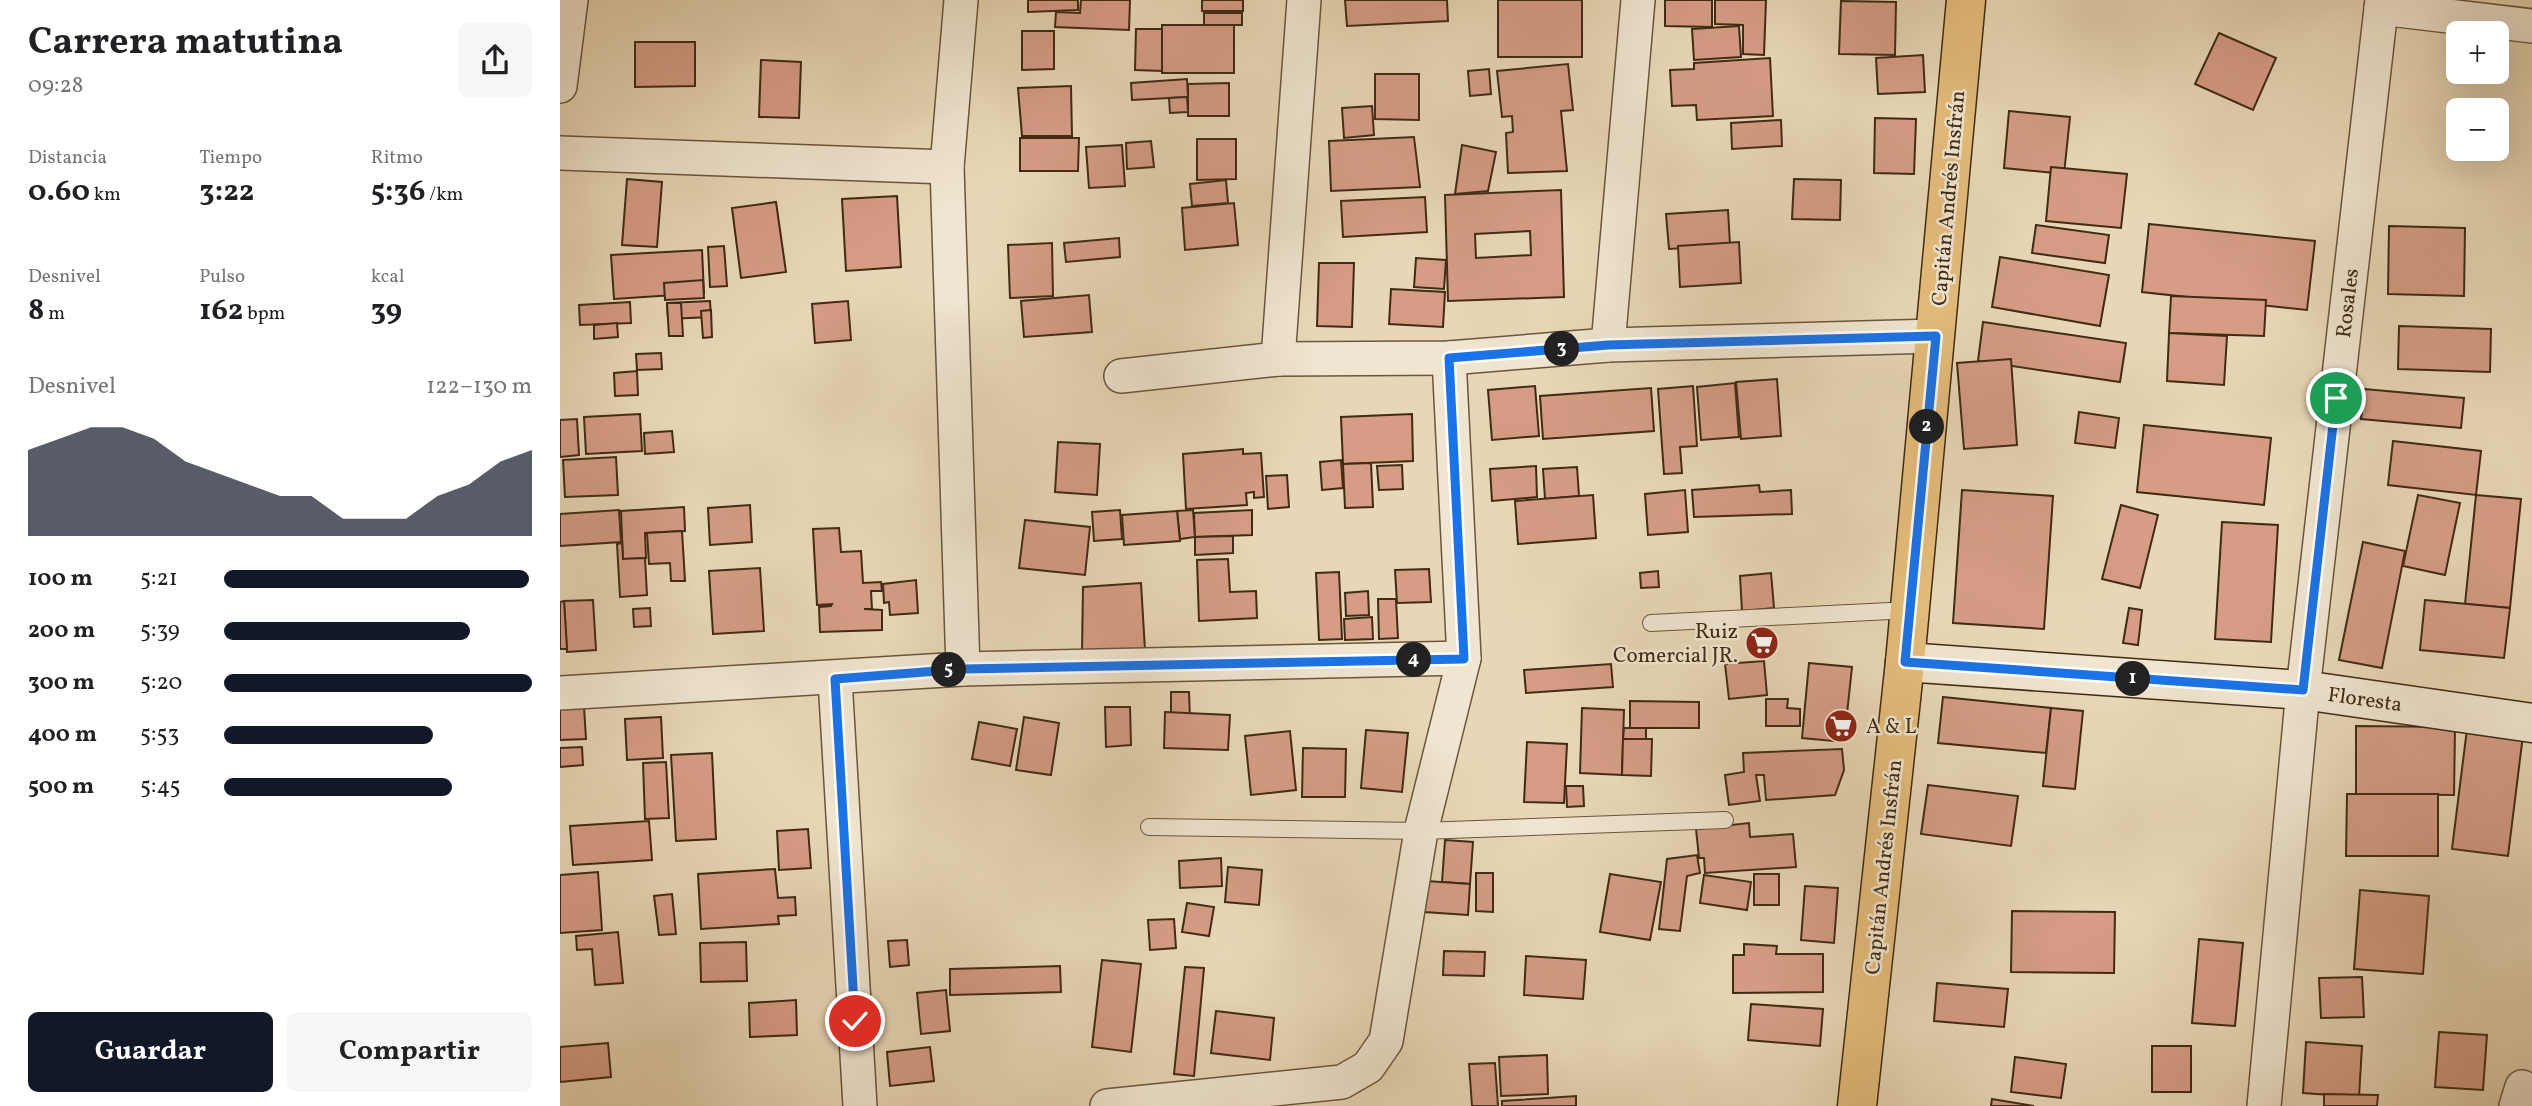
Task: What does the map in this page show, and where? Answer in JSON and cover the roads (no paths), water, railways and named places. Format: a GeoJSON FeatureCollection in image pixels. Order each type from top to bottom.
{"type":"FeatureCollection","features":[{"type":"Feature","properties":{"kind":"main road","name":"Capitán Andrés Insfrán"},"geometry":{"type":"LineString","coordinates":[[1857,1106],[1905,662],[1966,0]]}},
{"type":"Feature","properties":{"kind":"street"},"geometry":{"type":"LineString","coordinates":[[560,86],[571,0]]}},
{"type":"Feature","properties":{"kind":"street"},"geometry":{"type":"LineString","coordinates":[[961,0],[947,167],[963,669]]}},
{"type":"Feature","properties":{"kind":"street"},"geometry":{"type":"LineString","coordinates":[[1279,359],[1304,0]]}},
{"type":"Feature","properties":{"kind":"street"},"geometry":{"type":"LineString","coordinates":[[1608,345],[1638,0]]}},
{"type":"Feature","properties":{"kind":"street"},"geometry":{"type":"LineString","coordinates":[[2382,4],[2532,26]]}},
{"type":"Feature","properties":{"kind":"street","name":"Rosales"},"geometry":{"type":"LineString","coordinates":[[2264,1106],[2303,690],[2382,4]]}},
{"type":"Feature","properties":{"kind":"street"},"geometry":{"type":"LineString","coordinates":[[560,153],[947,167]]}},
{"type":"Feature","properties":{"kind":"street"},"geometry":{"type":"LineString","coordinates":[[1121,376],[1279,359],[1449,358],[1608,345],[1936,336]]}},
{"type":"Feature","properties":{"kind":"street"},"geometry":{"type":"LineString","coordinates":[[1107,1106],[1319,1087],[1342,1082],[1368,1067],[1386,1041],[1421,831],[1464,659],[1449,358]]}},
{"type":"Feature","properties":{"kind":"street"},"geometry":{"type":"LineString","coordinates":[[560,692],[835,679],[963,669],[1464,659]]}},
{"type":"Feature","properties":{"kind":"street","name":"Floresta"},"geometry":{"type":"LineString","coordinates":[[1905,662],[2303,690],[2532,723]]}},
{"type":"Feature","properties":{"kind":"street"},"geometry":{"type":"LineString","coordinates":[[835,679],[860,1106]]}},
{"type":"Feature","properties":{"kind":"lane"},"geometry":{"type":"LineString","coordinates":[[1651,623],[1910,610]]}},
{"type":"Feature","properties":{"kind":"lane"},"geometry":{"type":"LineString","coordinates":[[1149,827],[1421,831],[1725,820]]}},
{"type":"Feature","properties":{"kind":"place","name":"Ruiz Comercial JR."},"geometry":{"type":"Point","coordinates":[1762,643]}},
{"type":"Feature","properties":{"kind":"place","name":"A & L"},"geometry":{"type":"Point","coordinates":[1841,726]}}]}
